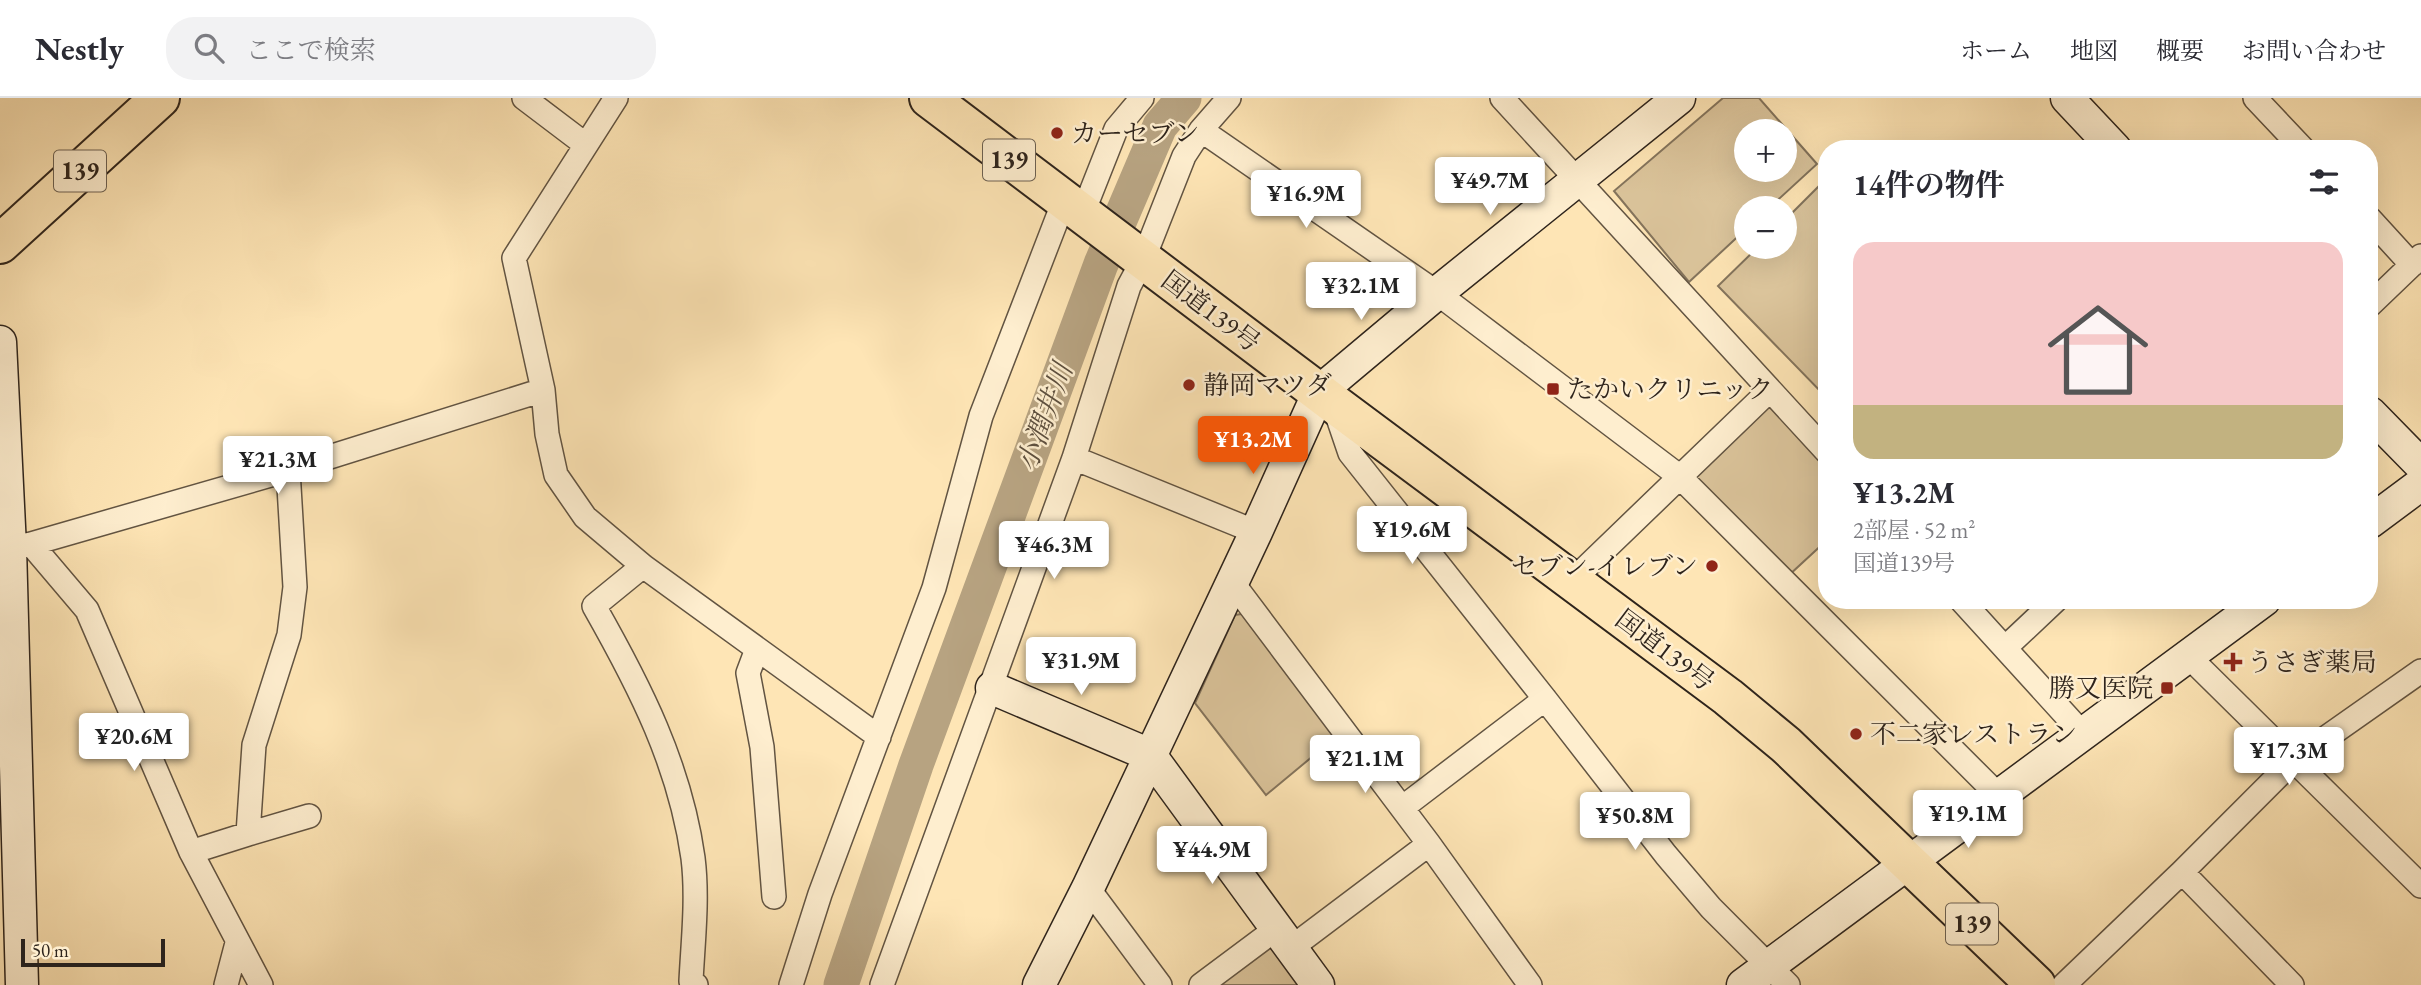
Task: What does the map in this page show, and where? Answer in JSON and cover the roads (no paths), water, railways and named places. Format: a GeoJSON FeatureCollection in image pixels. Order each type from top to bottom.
{"type":"FeatureCollection","features":[{"type":"Feature","properties":{"kind":"highway","name":"139"},"geometry":{"type":"LineString","coordinates":[[0,244],[160,98]]}},
{"type":"Feature","properties":{"kind":"highway","name":"国道139号"},"geometry":{"type":"LineString","coordinates":[[929,98],[1728,697],[1786,745],[2036,985]]}},
{"type":"Feature","properties":{"kind":"street"},"geometry":{"type":"LineString","coordinates":[[524,98],[586,145]]}},
{"type":"Feature","properties":{"kind":"street"},"geometry":{"type":"LineString","coordinates":[[616,98],[514,258],[543,390],[547,434],[556,475],[585,517],[643,566],[879,737]]}},
{"type":"Feature","properties":{"kind":"street"},"geometry":{"type":"LineString","coordinates":[[792,985],[820,894],[934,588],[981,416],[1116,129],[1142,98]]}},
{"type":"Feature","properties":{"kind":"street"},"geometry":{"type":"LineString","coordinates":[[882,985],[1074,458],[1140,257],[1184,156],[1200,130],[1228,98]]}},
{"type":"Feature","properties":{"kind":"street"},"geometry":{"type":"LineString","coordinates":[[1502,98],[1818,442]]}},
{"type":"Feature","properties":{"kind":"street"},"geometry":{"type":"LineString","coordinates":[[1039,985],[1088,888],[1256,532],[1326,397],[1437,293],[1679,98]]}},
{"type":"Feature","properties":{"kind":"street"},"geometry":{"type":"LineString","coordinates":[[2067,98],[2107,140]]}},
{"type":"Feature","properties":{"kind":"street"},"geometry":{"type":"LineString","coordinates":[[2255,98],[2295,140]]}},
{"type":"Feature","properties":{"kind":"street"},"geometry":{"type":"LineString","coordinates":[[1200,130],[1437,293],[1679,475],[1998,795]]}},
{"type":"Feature","properties":{"kind":"street"},"geometry":{"type":"LineString","coordinates":[[2378,226],[2416,260],[2378,297]]}},
{"type":"Feature","properties":{"kind":"street"},"geometry":{"type":"LineString","coordinates":[[0,342],[14,547],[22,985]]}},
{"type":"Feature","properties":{"kind":"street"},"geometry":{"type":"LineString","coordinates":[[14,547],[288,470],[543,390]]}},
{"type":"Feature","properties":{"kind":"street"},"geometry":{"type":"LineString","coordinates":[[1573,580],[1770,390]]}},
{"type":"Feature","properties":{"kind":"street"},"geometry":{"type":"LineString","coordinates":[[1326,397],[1350,453],[1666,855],[1710,908],[1779,975]]}},
{"type":"Feature","properties":{"kind":"street"},"geometry":{"type":"LineString","coordinates":[[2378,421],[2421,465]]}},
{"type":"Feature","properties":{"kind":"street"},"geometry":{"type":"LineString","coordinates":[[1074,458],[1256,532]]}},
{"type":"Feature","properties":{"kind":"street"},"geometry":{"type":"LineString","coordinates":[[248,834],[254,745],[289,635],[295,587],[288,470]]}},
{"type":"Feature","properties":{"kind":"street"},"geometry":{"type":"LineString","coordinates":[[2378,517],[2421,484]]}},
{"type":"Feature","properties":{"kind":"street"},"geometry":{"type":"LineString","coordinates":[[14,547],[86,610],[191,852],[261,985]]}},
{"type":"Feature","properties":{"kind":"street"},"geometry":{"type":"LineString","coordinates":[[643,566],[594,606],[635,678],[660,735],[682,807],[693,860],[691,981],[696,985]]}},
{"type":"Feature","properties":{"kind":"street"},"geometry":{"type":"LineString","coordinates":[[1233,582],[1429,844],[1530,985]]}},
{"type":"Feature","properties":{"kind":"street"},"geometry":{"type":"LineString","coordinates":[[1969,609],[2082,733]]}},
{"type":"Feature","properties":{"kind":"street"},"geometry":{"type":"LineString","coordinates":[[2005,648],[2046,609]]}},
{"type":"Feature","properties":{"kind":"street"},"geometry":{"type":"LineString","coordinates":[[1743,985],[1779,975],[1907,862],[2252,609]]}},
{"type":"Feature","properties":{"kind":"street"},"geometry":{"type":"LineString","coordinates":[[757,649],[748,673],[762,747],[774,897]]}},
{"type":"Feature","properties":{"kind":"street"},"geometry":{"type":"LineString","coordinates":[[2188,656],[2421,886]]}},
{"type":"Feature","properties":{"kind":"street"},"geometry":{"type":"LineString","coordinates":[[2064,985],[2293,761],[2419,675]]}},
{"type":"Feature","properties":{"kind":"street"},"geometry":{"type":"LineString","coordinates":[[992,688],[1150,755],[1318,985]]}},
{"type":"Feature","properties":{"kind":"street"},"geometry":{"type":"LineString","coordinates":[[1402,808],[1545,699]]}},
{"type":"Feature","properties":{"kind":"street"},"geometry":{"type":"LineString","coordinates":[[191,852],[309,816]]}},
{"type":"Feature","properties":{"kind":"street"},"geometry":{"type":"LineString","coordinates":[[1202,985],[1283,938],[1429,844]]}},
{"type":"Feature","properties":{"kind":"street"},"geometry":{"type":"LineString","coordinates":[[2182,872],[2292,985]]}},
{"type":"Feature","properties":{"kind":"street"},"geometry":{"type":"LineString","coordinates":[[1088,888],[1160,985]]}},
{"type":"Feature","properties":{"kind":"street"},"geometry":{"type":"LineString","coordinates":[[226,985],[237,943]]}},
{"type":"Feature","properties":{"kind":"street"},"geometry":{"type":"LineString","coordinates":[[0,964],[1,985]]}},
{"type":"Feature","properties":{"kind":"waterway","name":"小潤井川"},"geometry":{"type":"LineString","coordinates":[[841,985],[916,765],[1101,264],[1160,126],[1184,98]]}},
{"type":"Feature","properties":{"kind":"place","name":"カーセブン"},"geometry":{"type":"Point","coordinates":[1057,133]}},
{"type":"Feature","properties":{"kind":"place","name":"静岡マツダ"},"geometry":{"type":"Point","coordinates":[1189,385]}},
{"type":"Feature","properties":{"kind":"place","name":"たかいクリニック"},"geometry":{"type":"Point","coordinates":[1553,389]}},
{"type":"Feature","properties":{"kind":"place","name":"セブン-イレブン"},"geometry":{"type":"Point","coordinates":[1712,566]}},
{"type":"Feature","properties":{"kind":"place","name":"うさぎ薬局"},"geometry":{"type":"Point","coordinates":[2233,662]}},
{"type":"Feature","properties":{"kind":"place","name":"勝又医院"},"geometry":{"type":"Point","coordinates":[2167,688]}},
{"type":"Feature","properties":{"kind":"place","name":"不二家レストラン"},"geometry":{"type":"Point","coordinates":[1856,734]}}]}
